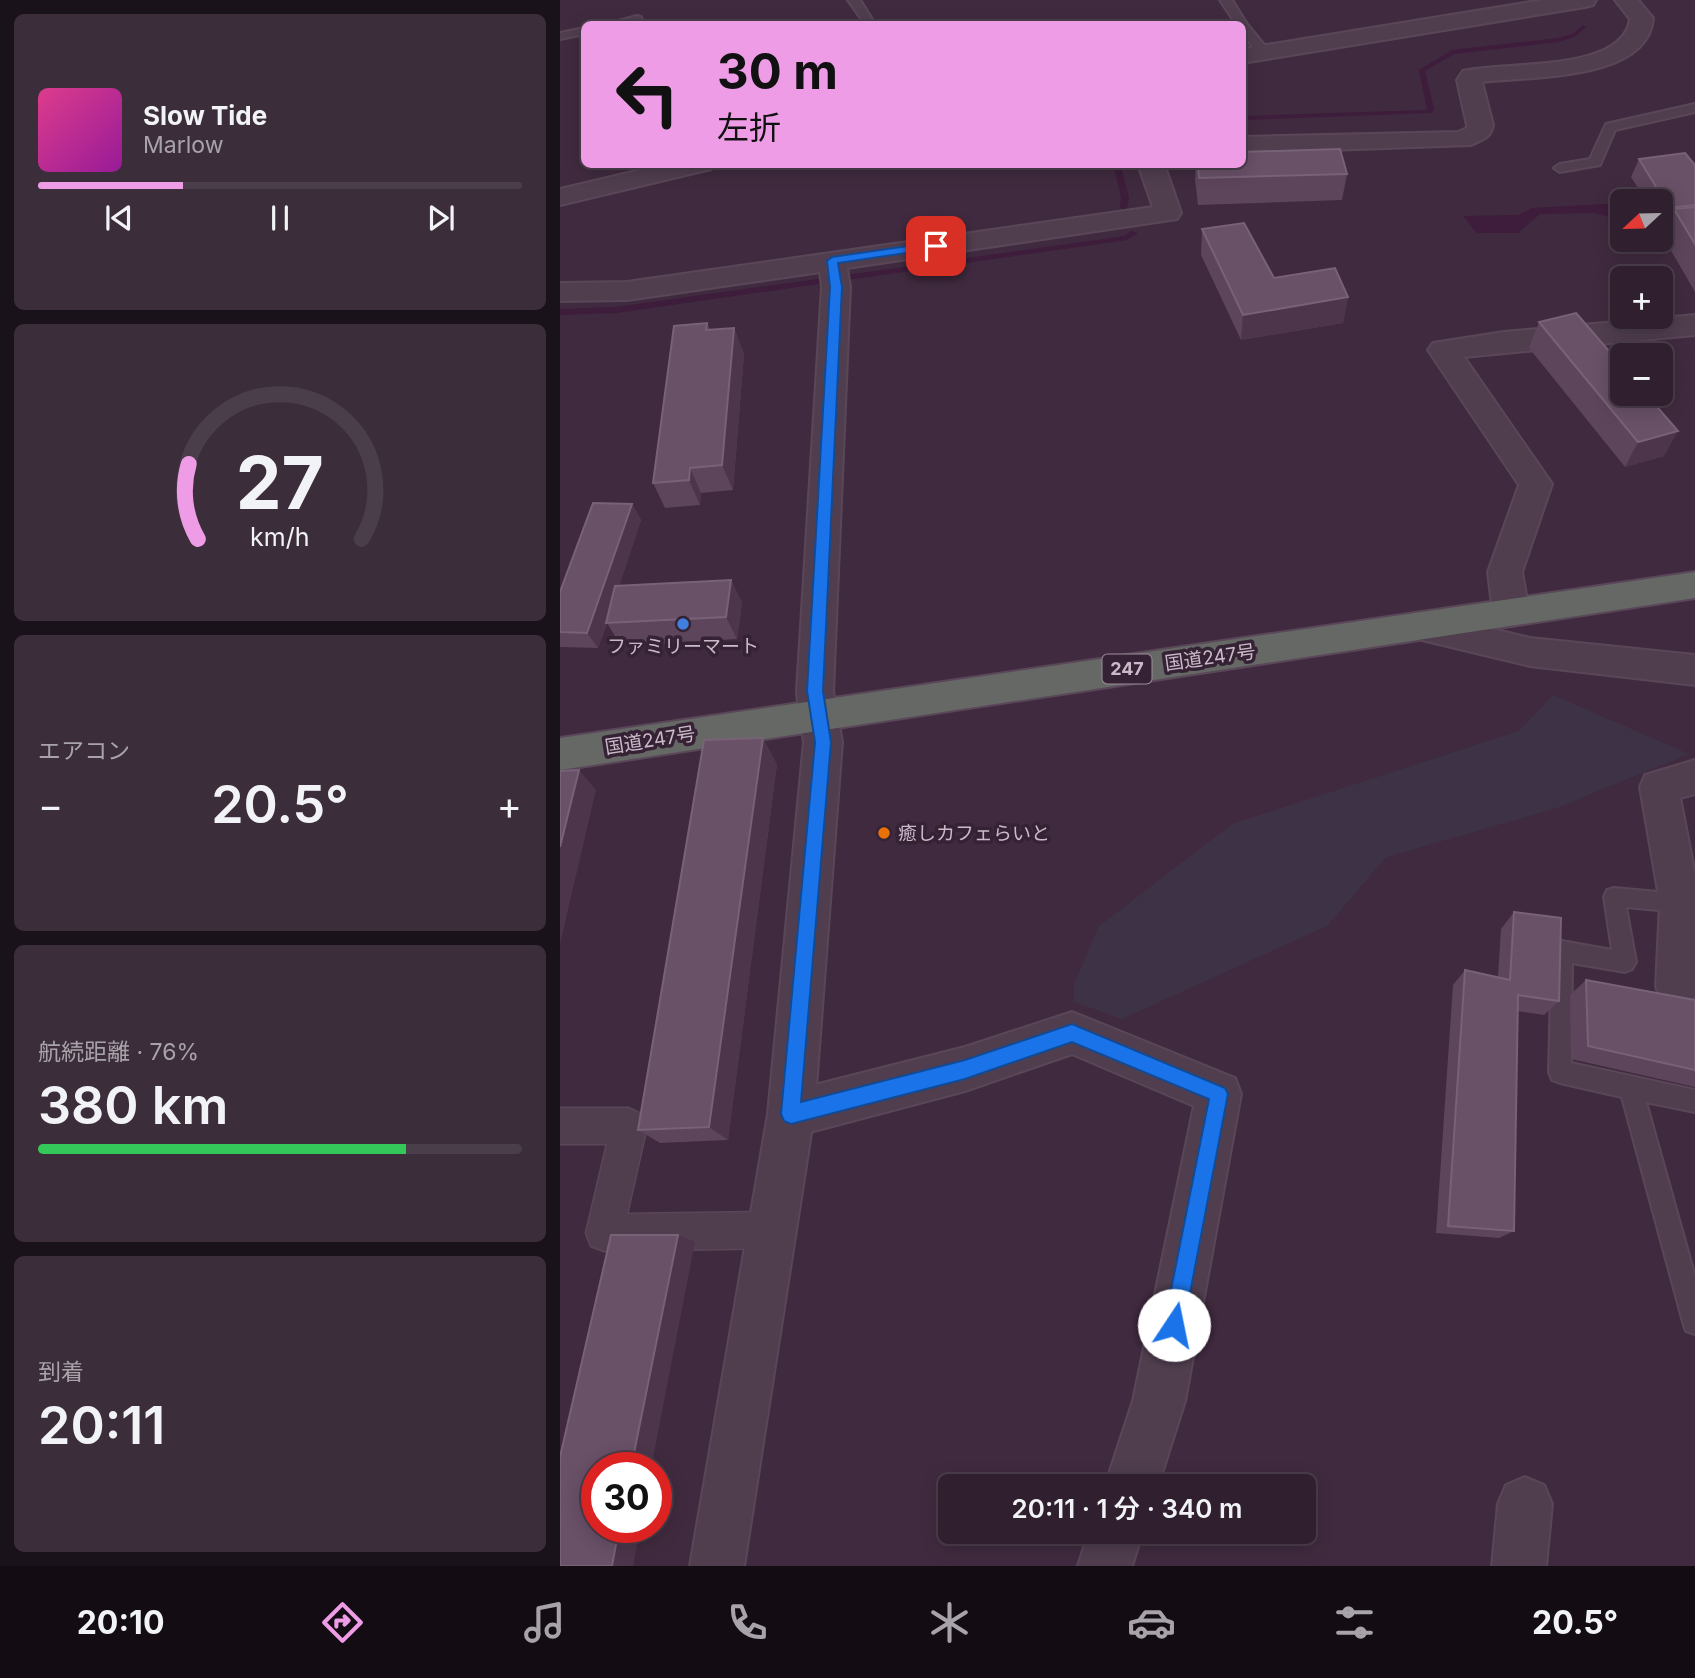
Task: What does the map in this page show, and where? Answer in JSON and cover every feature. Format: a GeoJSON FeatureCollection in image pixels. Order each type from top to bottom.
{"type":"FeatureCollection","features":[{"type":"Feature","properties":{"kind":"highway","name":"国道247号"},"geometry":{"type":"LineString","coordinates":[[560,754],[1695,586]]}},
{"type":"Feature","properties":{"kind":"street"},"geometry":{"type":"LineString","coordinates":[[1253,54],[1585,0]]}},
{"type":"Feature","properties":{"kind":"street"},"geometry":{"type":"LineString","coordinates":[[1246,145],[1462,140],[1473,137],[1479,132],[1480,125],[1469,80],[1472,76],[1590,62],[1620,53],[1628,47],[1642,24],[1642,18],[1626,0]]}},
{"type":"Feature","properties":{"kind":"street"},"geometry":{"type":"LineString","coordinates":[[560,197],[685,168]]}},
{"type":"Feature","properties":{"kind":"street"},"geometry":{"type":"LineString","coordinates":[[560,292],[626,291],[834,272],[1168,213],[1152,168]]}},
{"type":"Feature","properties":{"kind":"street"},"geometry":{"type":"LineString","coordinates":[[717,1566],[791,1114],[823,742],[815,691],[834,272]]}},
{"type":"Feature","properties":{"kind":"street"},"geometry":{"type":"LineString","coordinates":[[1511,612],[1505,572],[1536,484],[1443,350],[1695,325]]}},
{"type":"Feature","properties":{"kind":"street"},"geometry":{"type":"LineString","coordinates":[[1422,626],[1530,652],[1695,670]]}},
{"type":"Feature","properties":{"kind":"street"},"geometry":{"type":"LineString","coordinates":[[1677,987],[1688,904],[1659,787],[1695,777]]}},
{"type":"Feature","properties":{"kind":"street"},"geometry":{"type":"LineString","coordinates":[[791,1114],[965,1069],[1072,1033],[1219,1094],[1160,1401],[1135,1474]]}},
{"type":"Feature","properties":{"kind":"street"},"geometry":{"type":"LineString","coordinates":[[560,1126],[629,1126],[604,1233],[773,1230]]}},
{"type":"Feature","properties":{"kind":"street"},"geometry":{"type":"LineString","coordinates":[[1519,1566],[1525,1504]]}},
{"type":"Feature","properties":{"kind":"street"},"geometry":{"type":"LineString","coordinates":[[1105,1566],[1112,1544]]}},
{"type":"Feature","properties":{"kind":"lane"},"geometry":{"type":"LineString","coordinates":[[854,0],[868,21]]}},
{"type":"Feature","properties":{"kind":"lane"},"geometry":{"type":"LineString","coordinates":[[1226,0],[1239,21]]}},
{"type":"Feature","properties":{"kind":"lane"},"geometry":{"type":"LineString","coordinates":[[560,36],[581,32]]}},
{"type":"Feature","properties":{"kind":"lane"},"geometry":{"type":"LineString","coordinates":[[1246,36],[1253,54]]}},
{"type":"Feature","properties":{"kind":"lane"},"geometry":{"type":"LineString","coordinates":[[1560,168],[1595,162],[1611,127],[1695,108]]}},
{"type":"Feature","properties":{"kind":"lane"},"geometry":{"type":"LineString","coordinates":[[1688,904],[1614,897],[1625,962],[1562,951],[1560,1072],[1695,1101]]}},
{"type":"Feature","properties":{"kind":"lane"},"geometry":{"type":"LineString","coordinates":[[1631,1087],[1695,1322]]}},
{"type":"Feature","properties":{"kind":"shaded area"},"geometry":{"type":"Polygon","coordinates":[[[1610,204],[1610,217],[1595,213],[1540,214],[1518,233],[1477,233],[1463,216],[1518,215],[1532,208],[1610,204]]]}},
{"type":"Feature","properties":{"kind":"shaded area"},"geometry":{"type":"Polygon","coordinates":[[[1553,695],[1689,754],[1557,808],[1386,857],[1327,926],[1122,1019],[1074,1002],[1074,985],[1098,927],[1232,824],[1519,731],[1553,695]]]}},
{"type":"Feature","properties":{"kind":"building"},"geometry":{"type":"Polygon","coordinates":[[[1340,149],[1347,174],[1199,178],[1198,168],[1246,168],[1246,152],[1340,149]]]}},
{"type":"Feature","properties":{"kind":"building"},"geometry":{"type":"Polygon","coordinates":[[[1685,153],[1695,165],[1695,205],[1673,208],[1673,189],[1657,189],[1639,159],[1685,153]]]}},
{"type":"Feature","properties":{"kind":"building"},"geometry":{"type":"Polygon","coordinates":[[[1695,207],[1695,244],[1674,209],[1695,207]]]}},
{"type":"Feature","properties":{"kind":"building"},"geometry":{"type":"Polygon","coordinates":[[[1244,223],[1274,278],[1335,268],[1348,297],[1243,315],[1202,229],[1244,223]]]}},
{"type":"Feature","properties":{"kind":"building"},"geometry":{"type":"Polygon","coordinates":[[[1576,313],[1610,352],[1610,406],[1656,406],[1678,431],[1638,442],[1539,322],[1576,313]]]}},
{"type":"Feature","properties":{"kind":"building"},"geometry":{"type":"Polygon","coordinates":[[[707,323],[706,330],[734,328],[722,465],[690,468],[689,480],[653,483],[674,326],[707,323]]]}},
{"type":"Feature","properties":{"kind":"building"},"geometry":{"type":"Polygon","coordinates":[[[593,503],[632,504],[587,633],[560,632],[560,592],[593,503]]]}},
{"type":"Feature","properties":{"kind":"building"},"geometry":{"type":"Polygon","coordinates":[[[731,580],[726,617],[606,623],[615,586],[731,580]]]}},
{"type":"Feature","properties":{"kind":"building"},"geometry":{"type":"Polygon","coordinates":[[[763,738],[709,1127],[638,1130],[704,740],[763,738]]]}},
{"type":"Feature","properties":{"kind":"building"},"geometry":{"type":"Polygon","coordinates":[[[579,770],[560,847],[560,771],[579,770]]]}},
{"type":"Feature","properties":{"kind":"building"},"geometry":{"type":"Polygon","coordinates":[[[1514,912],[1561,918],[1559,1001],[1518,995],[1514,1231],[1448,1226],[1465,970],[1510,980],[1514,912]]]}},
{"type":"Feature","properties":{"kind":"building"},"geometry":{"type":"Polygon","coordinates":[[[1586,980],[1695,1000],[1695,1070],[1588,1046],[1586,980]]]}},
{"type":"Feature","properties":{"kind":"building"},"geometry":{"type":"Polygon","coordinates":[[[611,1235],[678,1235],[634,1452],[581,1452],[581,1543],[616,1543],[612,1566],[560,1566],[560,1457],[611,1235]]]}},
{"type":"Feature","properties":{"kind":"waterway"},"geometry":{"type":"LineString","coordinates":[[1246,118],[1429,112],[1431,109],[1422,70],[1452,52],[1559,40],[1574,35],[1583,27]]}},
{"type":"Feature","properties":{"kind":"waterway"},"geometry":{"type":"LineString","coordinates":[[1117,168],[1125,197],[1124,208]]}},
{"type":"Feature","properties":{"kind":"waterway"},"geometry":{"type":"LineString","coordinates":[[560,312],[616,310],[1127,238],[1134,233]]}},
{"type":"Feature","properties":{"kind":"place","name":"ファミリーマート"},"geometry":{"type":"Point","coordinates":[683,624]}},
{"type":"Feature","properties":{"kind":"place","name":"癒しカフェらいと"},"geometry":{"type":"Point","coordinates":[884,833]}},
{"type":"Feature","properties":{"kind":"route"},"geometry":{"type":"LineString","coordinates":[[936,246],[832,261],[836,287],[815,691],[823,742],[791,1114],[965,1069],[1072,1033],[1219,1094],[1174,1325]]}}]}
